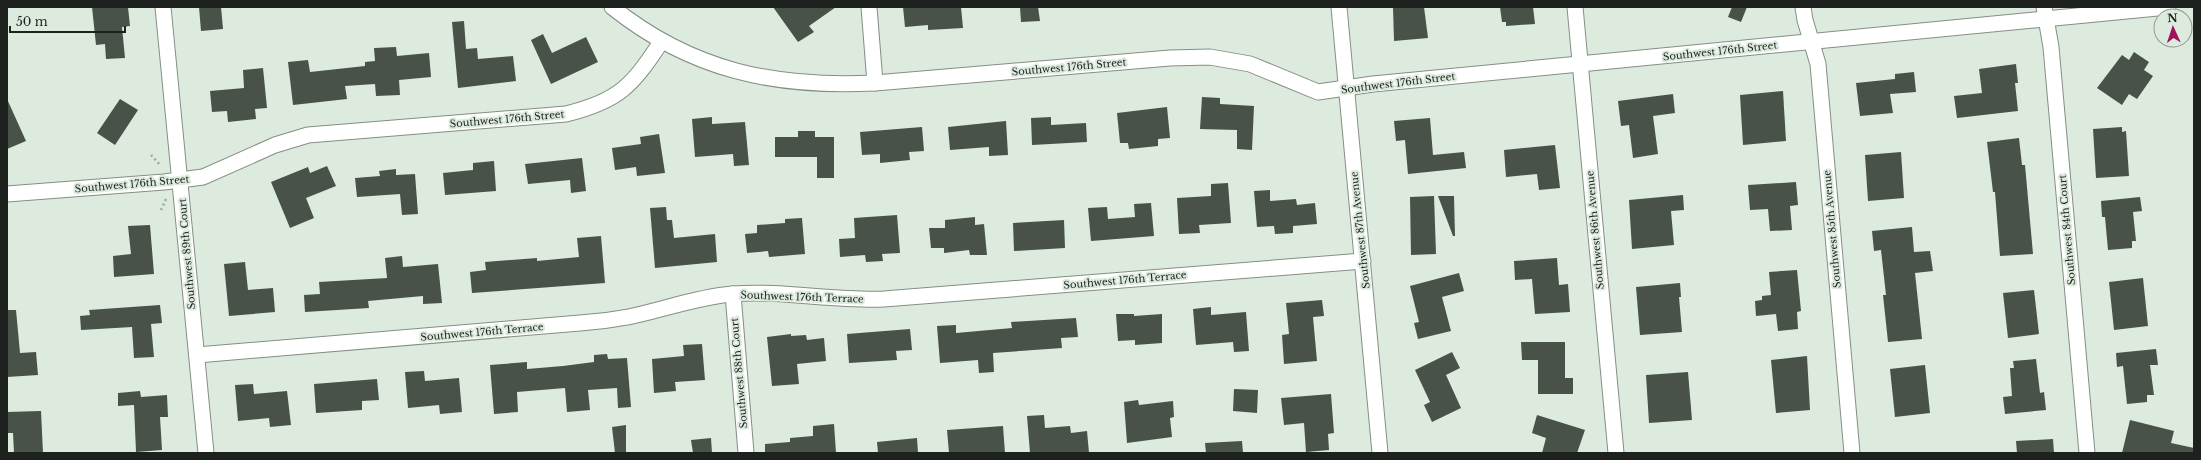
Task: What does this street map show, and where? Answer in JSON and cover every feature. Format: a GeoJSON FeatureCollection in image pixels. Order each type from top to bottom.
{"type":"FeatureCollection","features":[{"type":"Feature","properties":{"kind":"street","name":"Southwest 89th Court"},"geometry":{"type":"LineString","coordinates":[[163,7],[206,453]]}},
{"type":"Feature","properties":{"kind":"street"},"geometry":{"type":"LineString","coordinates":[[612,7],[661,42]]}},
{"type":"Feature","properties":{"kind":"street"},"geometry":{"type":"LineString","coordinates":[[869,7],[875,83]]}},
{"type":"Feature","properties":{"kind":"street","name":"Southwest 87th Avenue"},"geometry":{"type":"LineString","coordinates":[[1339,7],[1380,453]]}},
{"type":"Feature","properties":{"kind":"street","name":"Southwest 86th Avenue"},"geometry":{"type":"LineString","coordinates":[[1574,7],[1616,453]]}},
{"type":"Feature","properties":{"kind":"street","name":"Southwest 85th Avenue"},"geometry":{"type":"LineString","coordinates":[[1803,7],[1818,64],[1852,453]]}},
{"type":"Feature","properties":{"kind":"street","name":"Southwest 176th Street"},"geometry":{"type":"LineString","coordinates":[[7,194],[180,180],[203,176],[275,144],[308,135],[549,117],[590,108],[607,101],[635,79],[661,42],[711,63],[768,79],[815,84],[875,83],[1192,57],[1217,58],[1250,64],[1318,92],[1346,90],[1373,84],[1580,65],[1811,41],[2045,13],[2168,7]]}},
{"type":"Feature","properties":{"kind":"street","name":"Southwest 84th Court"},"geometry":{"type":"LineString","coordinates":[[2045,13],[2051,47],[2087,453]]}},
{"type":"Feature","properties":{"kind":"street","name":"Southwest 176th Terrace"},"geometry":{"type":"LineString","coordinates":[[196,355],[580,324],[629,317],[691,300],[733,294],[778,294],[858,300],[884,299],[1363,261]]}},
{"type":"Feature","properties":{"kind":"street","name":"Southwest 88th Court"},"geometry":{"type":"LineString","coordinates":[[733,294],[746,453]]}},
{"type":"Feature","properties":{"kind":"path"},"geometry":{"type":"LineString","coordinates":[[151,155],[162,166]]}},
{"type":"Feature","properties":{"kind":"path"},"geometry":{"type":"LineString","coordinates":[[161,210],[166,198]]}},
{"type":"Feature","properties":{"kind":"building"},"geometry":{"type":"Polygon","coordinates":[[[92,7],[128,7],[130,26],[122,27],[125,58],[106,59],[105,44],[96,45],[92,7]]]}},
{"type":"Feature","properties":{"kind":"building"},"geometry":{"type":"Polygon","coordinates":[[[199,7],[221,7],[223,29],[201,31],[199,7]]]}},
{"type":"Feature","properties":{"kind":"building"},"geometry":{"type":"Polygon","coordinates":[[[773,7],[836,7],[809,26],[814,32],[798,42],[773,7]]]}},
{"type":"Feature","properties":{"kind":"building"},"geometry":{"type":"Polygon","coordinates":[[[903,7],[961,7],[963,28],[928,30],[928,25],[905,27],[903,7]]]}},
{"type":"Feature","properties":{"kind":"building"},"geometry":{"type":"Polygon","coordinates":[[[1020,7],[1038,7],[1040,21],[1021,22],[1020,7]]]}},
{"type":"Feature","properties":{"kind":"building"},"geometry":{"type":"Polygon","coordinates":[[[1393,7],[1424,7],[1428,38],[1394,41],[1393,7]]]}},
{"type":"Feature","properties":{"kind":"building"},"geometry":{"type":"Polygon","coordinates":[[[1500,7],[1533,7],[1535,24],[1506,26],[1506,22],[1502,22],[1500,7]]]}},
{"type":"Feature","properties":{"kind":"building"},"geometry":{"type":"Polygon","coordinates":[[[1732,7],[1747,7],[1741,22],[1728,17],[1732,7]]]}},
{"type":"Feature","properties":{"kind":"building"},"geometry":{"type":"Polygon","coordinates":[[[464,21],[466,49],[477,48],[478,59],[513,56],[516,81],[458,88],[452,22],[464,21]]]}},
{"type":"Feature","properties":{"kind":"building"},"geometry":{"type":"Polygon","coordinates":[[[543,34],[552,53],[586,37],[598,62],[551,84],[531,40],[543,34]]]}},
{"type":"Feature","properties":{"kind":"building"},"geometry":{"type":"Polygon","coordinates":[[[396,47],[397,56],[429,53],[431,77],[399,80],[400,95],[376,96],[375,84],[345,86],[347,99],[293,105],[288,62],[308,60],[310,72],[365,66],[365,62],[375,61],[374,48],[396,47]]]}},
{"type":"Feature","properties":{"kind":"building"},"geometry":{"type":"Polygon","coordinates":[[[2134,52],[2149,62],[2144,70],[2153,76],[2137,99],[2129,94],[2122,105],[2097,88],[2122,55],[2129,60],[2134,52]]]}},
{"type":"Feature","properties":{"kind":"building"},"geometry":{"type":"Polygon","coordinates":[[[2016,64],[2018,83],[2015,83],[2018,111],[1957,118],[1954,96],[1982,93],[1979,69],[2016,64]]]}},
{"type":"Feature","properties":{"kind":"building"},"geometry":{"type":"Polygon","coordinates":[[[263,68],[267,108],[255,109],[256,119],[228,122],[227,111],[212,112],[210,91],[244,88],[243,70],[263,68]]]}},
{"type":"Feature","properties":{"kind":"building"},"geometry":{"type":"Polygon","coordinates":[[[1914,72],[1916,92],[1890,94],[1893,113],[1860,116],[1856,83],[1895,79],[1895,74],[1914,72]]]}},
{"type":"Feature","properties":{"kind":"building"},"geometry":{"type":"Polygon","coordinates":[[[1783,91],[1786,141],[1743,145],[1740,95],[1783,91]]]}},
{"type":"Feature","properties":{"kind":"building"},"geometry":{"type":"Polygon","coordinates":[[[1673,94],[1675,113],[1653,116],[1658,154],[1633,158],[1629,125],[1621,126],[1618,101],[1673,94]]]}},
{"type":"Feature","properties":{"kind":"building"},"geometry":{"type":"Polygon","coordinates":[[[1202,97],[1220,98],[1220,104],[1254,106],[1252,150],[1237,149],[1237,130],[1200,129],[1202,97]]]}},
{"type":"Feature","properties":{"kind":"building"},"geometry":{"type":"Polygon","coordinates":[[[7,99],[26,141],[7,149],[7,99]]]}},
{"type":"Feature","properties":{"kind":"building"},"geometry":{"type":"Polygon","coordinates":[[[120,99],[138,110],[115,145],[97,133],[120,99]]]}},
{"type":"Feature","properties":{"kind":"building"},"geometry":{"type":"Polygon","coordinates":[[[1167,107],[1170,138],[1158,139],[1158,146],[1129,149],[1128,143],[1120,143],[1117,113],[1167,107]]]}},
{"type":"Feature","properties":{"kind":"building"},"geometry":{"type":"Polygon","coordinates":[[[712,117],[712,124],[745,122],[749,165],[734,166],[733,154],[695,157],[692,119],[712,117]]]}},
{"type":"Feature","properties":{"kind":"building"},"geometry":{"type":"Polygon","coordinates":[[[1051,117],[1051,125],[1086,123],[1087,142],[1032,145],[1031,118],[1051,117]]]}},
{"type":"Feature","properties":{"kind":"building"},"geometry":{"type":"Polygon","coordinates":[[[1430,118],[1433,155],[1464,152],[1466,168],[1408,174],[1405,140],[1396,141],[1394,121],[1430,118]]]}},
{"type":"Feature","properties":{"kind":"building"},"geometry":{"type":"Polygon","coordinates":[[[1006,121],[1008,155],[989,156],[989,147],[950,150],[948,127],[1006,121]]]}},
{"type":"Feature","properties":{"kind":"building"},"geometry":{"type":"Polygon","coordinates":[[[922,127],[924,151],[909,152],[910,160],[880,163],[880,154],[862,155],[860,132],[922,127]]]}},
{"type":"Feature","properties":{"kind":"building"},"geometry":{"type":"Polygon","coordinates":[[[2122,127],[2122,132],[2126,131],[2129,176],[2096,178],[2093,129],[2122,127]]]}},
{"type":"Feature","properties":{"kind":"building"},"geometry":{"type":"Polygon","coordinates":[[[798,131],[815,131],[815,137],[834,137],[834,178],[817,178],[817,157],[775,157],[775,137],[798,137],[798,131]]]}},
{"type":"Feature","properties":{"kind":"building"},"geometry":{"type":"Polygon","coordinates":[[[659,134],[665,173],[637,176],[636,167],[615,170],[612,148],[641,144],[640,137],[659,134]]]}},
{"type":"Feature","properties":{"kind":"building"},"geometry":{"type":"Polygon","coordinates":[[[2019,138],[2022,165],[2025,165],[2033,254],[2000,256],[1995,192],[1993,192],[1987,142],[2019,138]]]}},
{"type":"Feature","properties":{"kind":"building"},"geometry":{"type":"Polygon","coordinates":[[[1555,145],[1560,188],[1539,190],[1537,174],[1506,177],[1504,150],[1555,145]]]}},
{"type":"Feature","properties":{"kind":"building"},"geometry":{"type":"Polygon","coordinates":[[[1901,152],[1904,198],[1868,201],[1865,155],[1901,152]]]}},
{"type":"Feature","properties":{"kind":"building"},"geometry":{"type":"Polygon","coordinates":[[[582,158],[586,191],[571,193],[570,180],[528,184],[525,164],[582,158]]]}},
{"type":"Feature","properties":{"kind":"building"},"geometry":{"type":"Polygon","coordinates":[[[494,161],[496,191],[445,195],[443,173],[473,170],[473,163],[494,161]]]}},
{"type":"Feature","properties":{"kind":"building"},"geometry":{"type":"Polygon","coordinates":[[[327,166],[336,186],[306,198],[314,218],[290,228],[271,182],[308,167],[310,173],[327,166]]]}},
{"type":"Feature","properties":{"kind":"building"},"geometry":{"type":"Polygon","coordinates":[[[396,169],[396,175],[415,174],[418,214],[402,215],[400,194],[357,197],[355,178],[380,176],[379,171],[396,169]]]}},
{"type":"Feature","properties":{"kind":"building"},"geometry":{"type":"Polygon","coordinates":[[[1796,182],[1798,205],[1790,206],[1792,230],[1770,231],[1768,209],[1750,210],[1748,185],[1796,182]]]}},
{"type":"Feature","properties":{"kind":"building"},"geometry":{"type":"Polygon","coordinates":[[[1228,183],[1231,223],[1199,225],[1200,233],[1179,234],[1177,198],[1211,196],[1211,184],[1228,183]]]}},
{"type":"Feature","properties":{"kind":"building"},"geometry":{"type":"Polygon","coordinates":[[[1270,190],[1270,201],[1296,199],[1297,205],[1315,203],[1317,224],[1293,226],[1293,233],[1275,234],[1274,226],[1257,227],[1254,191],[1270,190]]]}},
{"type":"Feature","properties":{"kind":"building"},"geometry":{"type":"Polygon","coordinates":[[[1683,195],[1684,210],[1671,211],[1674,245],[1632,249],[1629,200],[1683,195]]]}},
{"type":"Feature","properties":{"kind":"building"},"geometry":{"type":"Polygon","coordinates":[[[1434,196],[1436,254],[1411,255],[1410,197],[1434,196]]]}},
{"type":"Feature","properties":{"kind":"building"},"geometry":{"type":"Polygon","coordinates":[[[1438,196],[1454,196],[1455,236],[1453,236],[1438,196]]]}},
{"type":"Feature","properties":{"kind":"building"},"geometry":{"type":"Polygon","coordinates":[[[2140,197],[2142,211],[2133,212],[2136,241],[2132,241],[2132,248],[2108,250],[2105,217],[2102,217],[2101,201],[2140,197]]]}},
{"type":"Feature","properties":{"kind":"building"},"geometry":{"type":"Polygon","coordinates":[[[1151,203],[1154,236],[1091,241],[1088,208],[1107,207],[1108,219],[1135,217],[1134,204],[1151,203]]]}},
{"type":"Feature","properties":{"kind":"building"},"geometry":{"type":"Polygon","coordinates":[[[666,207],[667,220],[672,220],[674,238],[715,234],[717,262],[655,268],[650,208],[666,207]]]}},
{"type":"Feature","properties":{"kind":"building"},"geometry":{"type":"Polygon","coordinates":[[[897,215],[900,253],[882,254],[883,261],[866,262],[865,255],[840,257],[839,239],[855,238],[854,218],[897,215]]]}},
{"type":"Feature","properties":{"kind":"building"},"geometry":{"type":"Polygon","coordinates":[[[975,217],[975,225],[984,224],[987,255],[970,255],[969,250],[944,253],[944,248],[931,248],[929,228],[945,228],[945,220],[975,217]]]}},
{"type":"Feature","properties":{"kind":"building"},"geometry":{"type":"Polygon","coordinates":[[[802,218],[805,254],[769,257],[768,251],[747,253],[745,234],[757,233],[757,225],[785,223],[785,219],[802,218]]]}},
{"type":"Feature","properties":{"kind":"building"},"geometry":{"type":"Polygon","coordinates":[[[1064,220],[1065,248],[1014,251],[1013,223],[1064,220]]]}},
{"type":"Feature","properties":{"kind":"building"},"geometry":{"type":"Polygon","coordinates":[[[150,225],[154,274],[114,277],[113,256],[131,254],[128,226],[150,225]]]}},
{"type":"Feature","properties":{"kind":"building"},"geometry":{"type":"Polygon","coordinates":[[[1912,227],[1914,252],[1930,251],[1933,271],[1915,273],[1922,339],[1888,342],[1883,295],[1886,295],[1881,250],[1874,251],[1872,231],[1912,227]]]}},
{"type":"Feature","properties":{"kind":"building"},"geometry":{"type":"Polygon","coordinates":[[[601,236],[605,283],[472,293],[470,272],[486,270],[485,262],[537,258],[537,261],[579,257],[577,238],[601,236]]]}},
{"type":"Feature","properties":{"kind":"building"},"geometry":{"type":"Polygon","coordinates":[[[402,256],[403,267],[438,264],[442,303],[423,304],[423,296],[368,301],[369,308],[305,312],[304,295],[320,294],[319,282],[387,278],[385,258],[402,256]]]}},
{"type":"Feature","properties":{"kind":"building"},"geometry":{"type":"Polygon","coordinates":[[[1557,258],[1559,285],[1568,284],[1570,312],[1535,314],[1532,279],[1515,280],[1514,261],[1557,258]]]}},
{"type":"Feature","properties":{"kind":"building"},"geometry":{"type":"Polygon","coordinates":[[[245,262],[248,290],[273,288],[275,312],[229,316],[224,264],[245,262]]]}},
{"type":"Feature","properties":{"kind":"building"},"geometry":{"type":"Polygon","coordinates":[[[1797,270],[1801,311],[1797,312],[1798,329],[1778,331],[1776,314],[1756,316],[1755,301],[1762,300],[1762,296],[1771,295],[1769,272],[1797,270]]]}},
{"type":"Feature","properties":{"kind":"building"},"geometry":{"type":"Polygon","coordinates":[[[1459,273],[1464,291],[1442,297],[1451,331],[1418,339],[1414,323],[1419,322],[1410,286],[1459,273]]]}},
{"type":"Feature","properties":{"kind":"building"},"geometry":{"type":"Polygon","coordinates":[[[2143,278],[2148,326],[2114,330],[2109,282],[2143,278]]]}},
{"type":"Feature","properties":{"kind":"building"},"geometry":{"type":"Polygon","coordinates":[[[1680,283],[1681,297],[1679,297],[1682,332],[1640,335],[1636,287],[1680,283]]]}},
{"type":"Feature","properties":{"kind":"building"},"geometry":{"type":"Polygon","coordinates":[[[2034,290],[2039,334],[2008,338],[2003,293],[2034,290]]]}},
{"type":"Feature","properties":{"kind":"building"},"geometry":{"type":"Polygon","coordinates":[[[1322,300],[1324,316],[1313,317],[1317,361],[1284,364],[1282,335],[1289,334],[1286,303],[1322,300]]]}},
{"type":"Feature","properties":{"kind":"building"},"geometry":{"type":"Polygon","coordinates":[[[160,305],[162,323],[151,324],[154,357],[134,358],[132,327],[81,330],[80,316],[90,315],[89,310],[160,305]]]}},
{"type":"Feature","properties":{"kind":"building"},"geometry":{"type":"Polygon","coordinates":[[[1211,307],[1211,315],[1246,312],[1249,351],[1234,352],[1233,342],[1196,345],[1193,309],[1211,307]]]}},
{"type":"Feature","properties":{"kind":"building"},"geometry":{"type":"Polygon","coordinates":[[[7,310],[16,310],[20,353],[36,352],[38,375],[7,377],[7,310]]]}},
{"type":"Feature","properties":{"kind":"building"},"geometry":{"type":"Polygon","coordinates":[[[1116,314],[1134,314],[1134,316],[1162,314],[1162,343],[1135,345],[1135,340],[1118,341],[1116,314]]]}},
{"type":"Feature","properties":{"kind":"building"},"geometry":{"type":"Polygon","coordinates":[[[1076,318],[1078,337],[1061,338],[1062,348],[993,353],[994,372],[979,373],[978,360],[940,363],[937,326],[956,325],[956,333],[1012,328],[1011,322],[1076,318]]]}},
{"type":"Feature","properties":{"kind":"building"},"geometry":{"type":"Polygon","coordinates":[[[910,329],[912,350],[896,351],[897,360],[849,363],[847,334],[910,329]]]}},
{"type":"Feature","properties":{"kind":"building"},"geometry":{"type":"Polygon","coordinates":[[[791,334],[791,336],[806,335],[807,340],[824,338],[826,361],[797,364],[799,384],[772,386],[767,337],[791,334]]]}},
{"type":"Feature","properties":{"kind":"building"},"geometry":{"type":"Polygon","coordinates":[[[1521,342],[1565,342],[1565,378],[1573,378],[1573,394],[1538,394],[1538,360],[1522,360],[1521,342]]]}},
{"type":"Feature","properties":{"kind":"building"},"geometry":{"type":"Polygon","coordinates":[[[702,344],[705,380],[675,382],[676,391],[654,393],[652,359],[684,356],[683,345],[702,344]]]}},
{"type":"Feature","properties":{"kind":"building"},"geometry":{"type":"Polygon","coordinates":[[[2156,349],[2158,365],[2150,365],[2154,395],[2147,395],[2147,402],[2127,404],[2123,366],[2117,367],[2116,353],[2156,349]]]}},
{"type":"Feature","properties":{"kind":"building"},"geometry":{"type":"Polygon","coordinates":[[[1452,352],[1460,368],[1446,375],[1461,408],[1432,422],[1424,405],[1430,402],[1415,370],[1452,352]]]}},
{"type":"Feature","properties":{"kind":"building"},"geometry":{"type":"Polygon","coordinates":[[[607,354],[608,359],[627,358],[631,407],[618,408],[617,388],[588,390],[590,410],[567,412],[565,388],[517,392],[518,412],[494,414],[490,365],[527,362],[527,369],[563,366],[594,362],[594,355],[607,354]]]}},
{"type":"Feature","properties":{"kind":"building"},"geometry":{"type":"Polygon","coordinates":[[[1807,356],[1810,410],[1776,413],[1771,360],[1807,356]]]}},
{"type":"Feature","properties":{"kind":"building"},"geometry":{"type":"Polygon","coordinates":[[[2036,359],[2040,393],[2044,392],[2046,410],[2005,414],[2003,397],[2012,396],[2010,368],[2014,368],[2013,361],[2036,359]]]}},
{"type":"Feature","properties":{"kind":"building"},"geometry":{"type":"Polygon","coordinates":[[[1925,365],[1930,413],[1895,417],[1890,369],[1925,365]]]}},
{"type":"Feature","properties":{"kind":"building"},"geometry":{"type":"Polygon","coordinates":[[[424,371],[425,381],[459,378],[462,412],[440,414],[439,405],[408,408],[405,372],[424,371]]]}},
{"type":"Feature","properties":{"kind":"building"},"geometry":{"type":"Polygon","coordinates":[[[1688,372],[1692,420],[1649,423],[1646,375],[1688,372]]]}},
{"type":"Feature","properties":{"kind":"building"},"geometry":{"type":"Polygon","coordinates":[[[377,379],[379,400],[362,401],[362,410],[316,413],[314,384],[377,379]]]}},
{"type":"Feature","properties":{"kind":"building"},"geometry":{"type":"Polygon","coordinates":[[[253,384],[254,394],[287,391],[291,425],[270,427],[269,418],[238,421],[235,385],[253,384]]]}},
{"type":"Feature","properties":{"kind":"building"},"geometry":{"type":"Polygon","coordinates":[[[1234,389],[1258,390],[1257,413],[1233,411],[1234,389]]]}},
{"type":"Feature","properties":{"kind":"building"},"geometry":{"type":"Polygon","coordinates":[[[140,391],[141,397],[167,395],[168,417],[160,417],[162,450],[136,452],[134,405],[118,406],[118,393],[140,391]]]}},
{"type":"Feature","properties":{"kind":"building"},"geometry":{"type":"Polygon","coordinates":[[[1331,394],[1334,433],[1328,434],[1329,450],[1306,452],[1304,423],[1284,425],[1281,398],[1331,394]]]}},
{"type":"Feature","properties":{"kind":"building"},"geometry":{"type":"Polygon","coordinates":[[[1138,400],[1139,405],[1173,401],[1174,417],[1170,418],[1172,437],[1127,443],[1124,402],[1138,400]]]}},
{"type":"Feature","properties":{"kind":"building"},"geometry":{"type":"Polygon","coordinates":[[[41,411],[43,453],[14,453],[13,433],[7,433],[7,412],[41,411]]]}},
{"type":"Feature","properties":{"kind":"building"},"geometry":{"type":"Polygon","coordinates":[[[1044,415],[1045,428],[1070,426],[1071,433],[1087,431],[1089,453],[1030,453],[1027,416],[1044,415]]]}},
{"type":"Feature","properties":{"kind":"building"},"geometry":{"type":"Polygon","coordinates":[[[1537,415],[1585,430],[1577,453],[1542,453],[1546,438],[1532,433],[1537,415]]]}},
{"type":"Feature","properties":{"kind":"building"},"geometry":{"type":"Polygon","coordinates":[[[2130,420],[2174,431],[2171,443],[2194,448],[2194,453],[2122,453],[2130,420]]]}},
{"type":"Feature","properties":{"kind":"building"},"geometry":{"type":"Polygon","coordinates":[[[834,424],[836,453],[765,453],[765,444],[790,442],[790,438],[813,436],[813,426],[834,424]]]}},
{"type":"Feature","properties":{"kind":"building"},"geometry":{"type":"Polygon","coordinates":[[[626,425],[626,453],[615,453],[612,427],[626,425]]]}},
{"type":"Feature","properties":{"kind":"building"},"geometry":{"type":"Polygon","coordinates":[[[1003,426],[1005,453],[949,453],[947,430],[1003,426]]]}},
{"type":"Feature","properties":{"kind":"building"},"geometry":{"type":"Polygon","coordinates":[[[711,438],[712,453],[693,453],[691,440],[711,438]]]}},
{"type":"Feature","properties":{"kind":"building"},"geometry":{"type":"Polygon","coordinates":[[[917,438],[918,453],[878,453],[877,442],[917,438]]]}},
{"type":"Feature","properties":{"kind":"building"},"geometry":{"type":"Polygon","coordinates":[[[2053,439],[2054,453],[2017,453],[2016,441],[2053,439]]]}},
{"type":"Feature","properties":{"kind":"building"},"geometry":{"type":"Polygon","coordinates":[[[1242,441],[1243,453],[1206,453],[1205,443],[1242,441]]]}}]}
